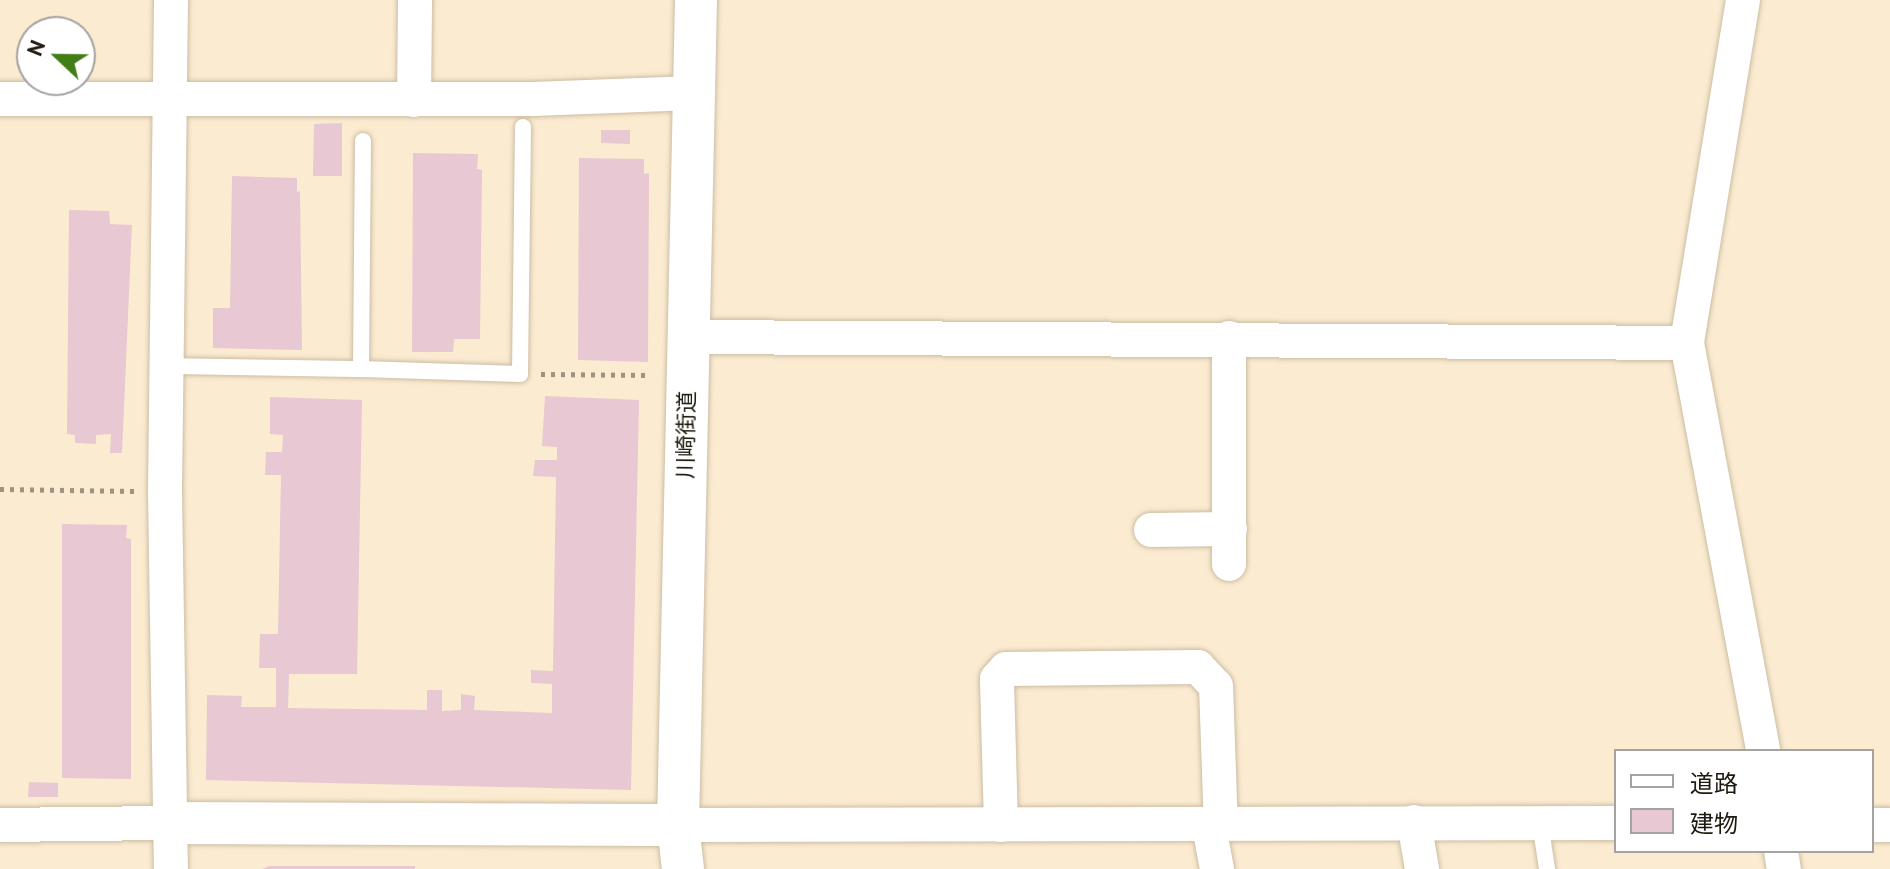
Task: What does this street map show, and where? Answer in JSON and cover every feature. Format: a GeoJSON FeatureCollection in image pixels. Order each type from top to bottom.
{"type":"FeatureCollection","features":[{"type":"Feature","properties":{"kind":"street"},"geometry":{"type":"LineString","coordinates":[[171,0],[165,492],[171,869]]}},
{"type":"Feature","properties":{"kind":"street"},"geometry":{"type":"LineString","coordinates":[[414,100],[415,0]]}},
{"type":"Feature","properties":{"kind":"street","name":"川崎街道"},"geometry":{"type":"LineString","coordinates":[[683,869],[678,825],[696,0]]}},
{"type":"Feature","properties":{"kind":"street"},"geometry":{"type":"LineString","coordinates":[[1743,0],[1687,343],[1763,749]]}},
{"type":"Feature","properties":{"kind":"street"},"geometry":{"type":"LineString","coordinates":[[0,99],[414,100],[694,93]]}},
{"type":"Feature","properties":{"kind":"street"},"geometry":{"type":"LineString","coordinates":[[688,337],[1687,343]]}},
{"type":"Feature","properties":{"kind":"street"},"geometry":{"type":"LineString","coordinates":[[1229,338],[1229,564]]}},
{"type":"Feature","properties":{"kind":"street"},"geometry":{"type":"LineString","coordinates":[[1151,530],[1230,529]]}},
{"type":"Feature","properties":{"kind":"street"},"geometry":{"type":"LineString","coordinates":[[1001,825],[997,679],[1006,669],[1198,667],[1216,686],[1217,869]]}},
{"type":"Feature","properties":{"kind":"street"},"geometry":{"type":"LineString","coordinates":[[0,825],[1215,826],[1414,822],[1614,823]]}},
{"type":"Feature","properties":{"kind":"street"},"geometry":{"type":"LineString","coordinates":[[1414,822],[1422,869]]}},
{"type":"Feature","properties":{"kind":"lane"},"geometry":{"type":"LineString","coordinates":[[167,366],[520,374],[523,127]]}},
{"type":"Feature","properties":{"kind":"lane"},"geometry":{"type":"LineString","coordinates":[[361,369],[363,141]]}},
{"type":"Feature","properties":{"kind":"lane"},"geometry":{"type":"LineString","coordinates":[[1540,822],[1547,869]]}},
{"type":"Feature","properties":{"kind":"path"},"geometry":{"type":"LineString","coordinates":[[520,374],[659,375]]}},
{"type":"Feature","properties":{"kind":"path"},"geometry":{"type":"LineString","coordinates":[[0,489],[165,492]]}},
{"type":"Feature","properties":{"kind":"building"},"geometry":{"type":"Polygon","coordinates":[[[342,123],[342,176],[313,176],[314,124],[342,123]]]}},
{"type":"Feature","properties":{"kind":"building"},"geometry":{"type":"Polygon","coordinates":[[[601,130],[630,130],[630,144],[601,143],[601,130]]]}},
{"type":"Feature","properties":{"kind":"building"},"geometry":{"type":"Polygon","coordinates":[[[413,153],[478,154],[477,169],[482,170],[480,339],[454,339],[453,352],[412,352],[413,153]]]}},
{"type":"Feature","properties":{"kind":"building"},"geometry":{"type":"Polygon","coordinates":[[[579,158],[644,159],[644,174],[649,173],[648,362],[578,360],[579,158]]]}},
{"type":"Feature","properties":{"kind":"building"},"geometry":{"type":"Polygon","coordinates":[[[232,176],[297,178],[297,192],[300,191],[302,350],[213,348],[213,308],[230,308],[232,176]]]}},
{"type":"Feature","properties":{"kind":"building"},"geometry":{"type":"Polygon","coordinates":[[[69,210],[109,211],[110,224],[132,225],[122,453],[110,453],[111,434],[96,435],[96,444],[75,443],[75,435],[67,434],[69,210]]]}},
{"type":"Feature","properties":{"kind":"building"},"geometry":{"type":"Polygon","coordinates":[[[545,396],[639,400],[631,790],[206,780],[207,695],[242,696],[241,707],[276,707],[276,668],[259,668],[260,634],[278,634],[281,475],[265,475],[266,452],[282,452],[283,435],[270,434],[270,397],[362,400],[357,674],[289,674],[288,708],[427,710],[427,690],[442,690],[442,711],[461,710],[461,694],[475,696],[474,710],[552,713],[552,684],[531,683],[531,670],[553,671],[556,477],[533,476],[535,460],[557,460],[557,447],[542,446],[545,396]]]}},
{"type":"Feature","properties":{"kind":"building"},"geometry":{"type":"Polygon","coordinates":[[[62,524],[127,525],[126,538],[131,539],[131,779],[62,778],[62,524]]]}},
{"type":"Feature","properties":{"kind":"building"},"geometry":{"type":"Polygon","coordinates":[[[29,782],[58,783],[58,797],[28,797],[29,782]]]}},
{"type":"Feature","properties":{"kind":"building"},"geometry":{"type":"Polygon","coordinates":[[[270,866],[415,866],[415,869],[262,869],[270,866]]]}}]}
